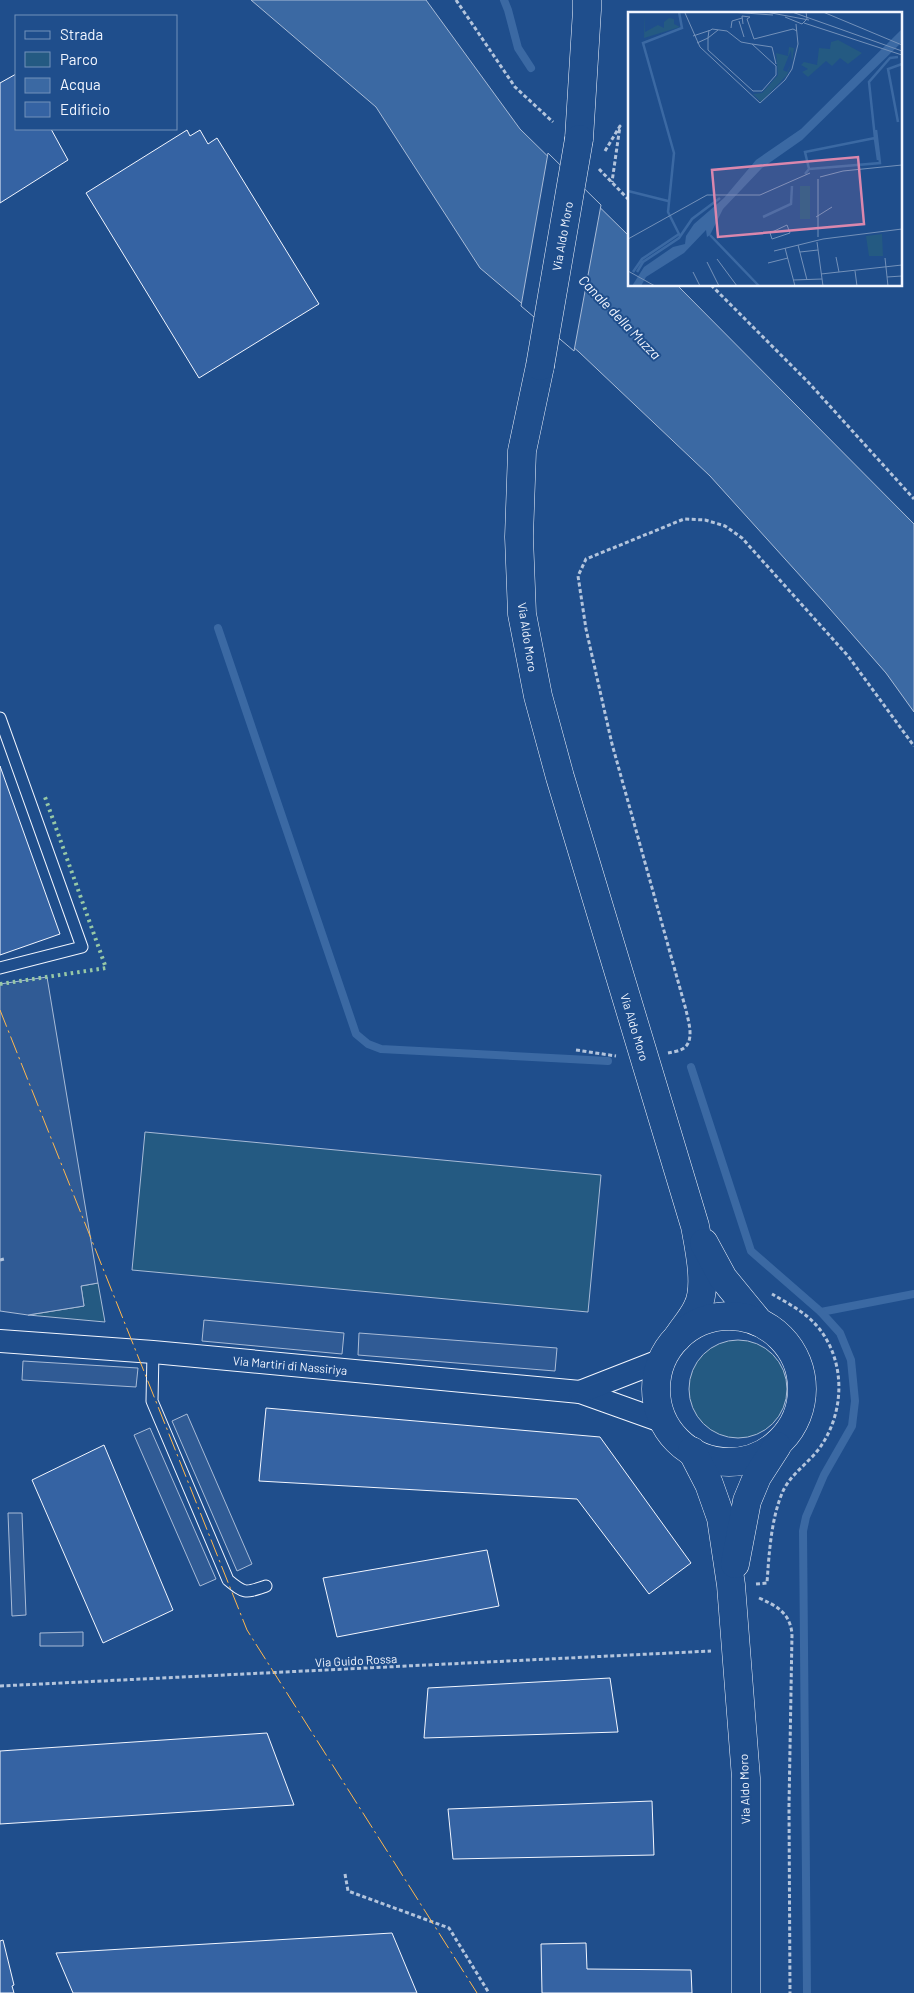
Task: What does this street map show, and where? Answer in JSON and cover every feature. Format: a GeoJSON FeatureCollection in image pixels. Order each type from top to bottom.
{"type":"FeatureCollection","features":[{"type":"Feature","properties":{"kind":"street","name":"Via Aldo Moro"},"geometry":{"type":"LineString","coordinates":[[587,0],[588,10],[568,132],[540,366],[522,451],[519,537],[522,614],[538,696],[560,778],[660,1052],[701,1259],[702,1282],[698,1307],[662,1360],[657,1375],[656,1391],[659,1407],[664,1422],[676,1439],[705,1458],[718,1461],[746,1460],[760,1455],[782,1438]]}},
{"type":"Feature","properties":{"kind":"street","name":"Via Aldo Moro"},"geometry":{"type":"LineString","coordinates":[[695,1226],[723,1278],[759,1322]]}},
{"type":"Feature","properties":{"kind":"street","name":"Via Aldo Moro"},"geometry":{"type":"LineString","coordinates":[[677,1338],[691,1326],[707,1319],[724,1316],[742,1317],[759,1322],[784,1340],[799,1366],[802,1382],[800,1405],[791,1426],[756,1477],[748,1500],[731,1585]]}},
{"type":"Feature","properties":{"kind":"street","name":"Via Martiri di Nassiriya"},"geometry":{"type":"LineString","coordinates":[[0,1341],[154,1352],[580,1392],[664,1422]]}},
{"type":"Feature","properties":{"kind":"street","name":"Via Martiri di Nassiriya"},"geometry":{"type":"LineString","coordinates":[[580,1392],[662,1360]]}},
{"type":"Feature","properties":{"kind":"street","name":"Via Aldo Moro"},"geometry":{"type":"LineString","coordinates":[[692,1451],[709,1484],[721,1518],[731,1585],[746,1778],[746,1993]]}},
{"type":"Feature","properties":{"kind":"lane"},"geometry":{"type":"LineString","coordinates":[[0,718],[82,947],[0,968]]}},
{"type":"Feature","properties":{"kind":"lane"},"geometry":{"type":"LineString","coordinates":[[154,1352],[152,1401],[228,1580],[242,1591],[251,1591],[266,1586]]}},
{"type":"Feature","properties":{"kind":"path"},"geometry":{"type":"LineString","coordinates":[[456,0],[514,87],[568,132]]}},
{"type":"Feature","properties":{"kind":"path"},"geometry":{"type":"LineString","coordinates":[[603,154],[620,126],[612,182]]}},
{"type":"Feature","properties":{"kind":"path"},"geometry":{"type":"LineString","coordinates":[[598,168],[628,199]]}},
{"type":"Feature","properties":{"kind":"path"},"geometry":{"type":"LineString","coordinates":[[712,286],[810,383],[914,498]]}},
{"type":"Feature","properties":{"kind":"path"},"geometry":{"type":"LineString","coordinates":[[576,1050],[660,1052],[683,1049],[688,1044],[690,1034],[686,1010],[612,744],[586,629],[578,576],[586,559],[684,519],[705,520],[725,526],[742,538],[848,656],[914,746]]}},
{"type":"Feature","properties":{"kind":"path"},"geometry":{"type":"LineString","coordinates":[[731,1585],[772,1603],[785,1614],[791,1623],[789,1806],[790,1993]]}},
{"type":"Feature","properties":{"kind":"path","name":"Via Guido Rossa"},"geometry":{"type":"LineString","coordinates":[[0,1686],[714,1650]]}},
{"type":"Feature","properties":{"kind":"path"},"geometry":{"type":"LineString","coordinates":[[344,1874],[348,1891],[449,1928],[489,1993]]}},
{"type":"Feature","properties":{"kind":"green space"},"geometry":{"type":"Polygon","coordinates":[[[145,1132],[601,1175],[588,1312],[132,1270],[145,1132]]]}},
{"type":"Feature","properties":{"kind":"green space"},"geometry":{"type":"Polygon","coordinates":[[[98,1283],[105,1322],[28,1315],[84,1306],[81,1286],[98,1283]]]}},
{"type":"Feature","properties":{"kind":"green space"},"geometry":{"type":"Polygon","coordinates":[[[738,1340],[757,1344],[773,1354],[783,1370],[787,1389],[783,1408],[773,1424],[757,1434],[738,1438],[719,1434],[703,1424],[693,1408],[689,1389],[693,1370],[703,1354],[719,1344],[738,1340]]]}},
{"type":"Feature","properties":{"kind":"shaded area"},"geometry":{"type":"Polygon","coordinates":[[[47,977],[98,1283],[81,1286],[84,1306],[28,1315],[0,1311],[0,984],[47,977]]]}},
{"type":"Feature","properties":{"kind":"shaded area"},"geometry":{"type":"Polygon","coordinates":[[[204,1320],[344,1333],[342,1354],[202,1341],[204,1320]]]}},
{"type":"Feature","properties":{"kind":"shaded area"},"geometry":{"type":"Polygon","coordinates":[[[359,1333],[557,1348],[555,1371],[358,1355],[359,1333]]]}},
{"type":"Feature","properties":{"kind":"shaded area"},"geometry":{"type":"Polygon","coordinates":[[[23,1361],[138,1368],[136,1387],[22,1380],[23,1361]]]}},
{"type":"Feature","properties":{"kind":"shaded area"},"geometry":{"type":"Polygon","coordinates":[[[187,1414],[252,1564],[237,1571],[172,1421],[187,1414]]]}},
{"type":"Feature","properties":{"kind":"shaded area"},"geometry":{"type":"Polygon","coordinates":[[[150,1428],[216,1579],[200,1586],[134,1435],[150,1428]]]}},
{"type":"Feature","properties":{"kind":"shaded area"},"geometry":{"type":"Polygon","coordinates":[[[8,1513],[22,1513],[26,1615],[12,1616],[8,1513]]]}},
{"type":"Feature","properties":{"kind":"shaded area"},"geometry":{"type":"Polygon","coordinates":[[[83,1632],[83,1646],[40,1646],[40,1633],[83,1632]]]}},
{"type":"Feature","properties":{"kind":"water","name":"Canale della Muzza"},"geometry":{"type":"Polygon","coordinates":[[[251,0],[426,0],[520,129],[628,235],[628,286],[678,286],[914,524],[914,712],[886,673],[710,476],[579,352],[480,268],[376,107],[251,0]]]}},
{"type":"Feature","properties":{"kind":"pier"},"geometry":{"type":"Polygon","coordinates":[[[548,153],[601,205],[574,351],[521,306],[548,153]]]}},
{"type":"Feature","properties":{"kind":"building"},"geometry":{"type":"Polygon","coordinates":[[[15,75],[15,130],[52,130],[68,160],[0,203],[0,83],[15,75]]]}},
{"type":"Feature","properties":{"kind":"building"},"geometry":{"type":"Polygon","coordinates":[[[187,130],[190,136],[200,130],[208,144],[217,138],[319,304],[199,378],[86,193],[187,130]]]}},
{"type":"Feature","properties":{"kind":"building"},"geometry":{"type":"Polygon","coordinates":[[[0,766],[60,934],[0,955],[0,766]]]}},
{"type":"Feature","properties":{"kind":"building"},"geometry":{"type":"Polygon","coordinates":[[[266,1408],[600,1437],[691,1563],[649,1594],[577,1499],[259,1481],[266,1408]]]}},
{"type":"Feature","properties":{"kind":"building"},"geometry":{"type":"Polygon","coordinates":[[[104,1445],[173,1610],[103,1643],[32,1480],[104,1445]]]}},
{"type":"Feature","properties":{"kind":"building"},"geometry":{"type":"Polygon","coordinates":[[[487,1550],[499,1606],[337,1637],[323,1578],[487,1550]]]}},
{"type":"Feature","properties":{"kind":"building"},"geometry":{"type":"Polygon","coordinates":[[[610,1678],[618,1732],[424,1738],[428,1688],[610,1678]]]}},
{"type":"Feature","properties":{"kind":"building"},"geometry":{"type":"Polygon","coordinates":[[[267,1733],[294,1805],[0,1824],[0,1751],[267,1733]]]}},
{"type":"Feature","properties":{"kind":"building"},"geometry":{"type":"Polygon","coordinates":[[[652,1801],[654,1855],[453,1859],[448,1809],[652,1801]]]}},
{"type":"Feature","properties":{"kind":"building"},"geometry":{"type":"Polygon","coordinates":[[[392,1933],[417,1993],[73,1993],[56,1953],[392,1933]]]}},
{"type":"Feature","properties":{"kind":"building"},"geometry":{"type":"Polygon","coordinates":[[[3,1940],[14,1985],[12,1986],[14,1993],[0,1993],[0,1941],[3,1940]]]}},
{"type":"Feature","properties":{"kind":"building"},"geometry":{"type":"Polygon","coordinates":[[[586,1943],[587,1969],[691,1970],[692,1993],[542,1993],[541,1944],[586,1943]]]}},
{"type":"Feature","properties":{"kind":"waterway"},"geometry":{"type":"LineString","coordinates":[[504,0],[518,48],[531,68]]}},
{"type":"Feature","properties":{"kind":"waterway"},"geometry":{"type":"LineString","coordinates":[[218,628],[356,1034],[368,1044],[381,1049],[608,1061]]}},
{"type":"Feature","properties":{"kind":"waterway"},"geometry":{"type":"LineString","coordinates":[[691,1067],[751,1251],[821,1312],[914,1294]]}},
{"type":"Feature","properties":{"kind":"waterway"},"geometry":{"type":"LineString","coordinates":[[807,1993],[803,1531],[806,1517],[824,1475],[852,1426],[855,1401],[851,1360],[840,1333],[821,1312]]}},
{"type":"Feature","properties":{"kind":"hedge"},"geometry":{"type":"LineString","coordinates":[[0,984],[106,968],[45,797]]}},
{"type":"Feature","properties":{"kind":"power"},"geometry":{"type":"LineString","coordinates":[[0,1010],[247,1630],[477,1993]]}}]}
